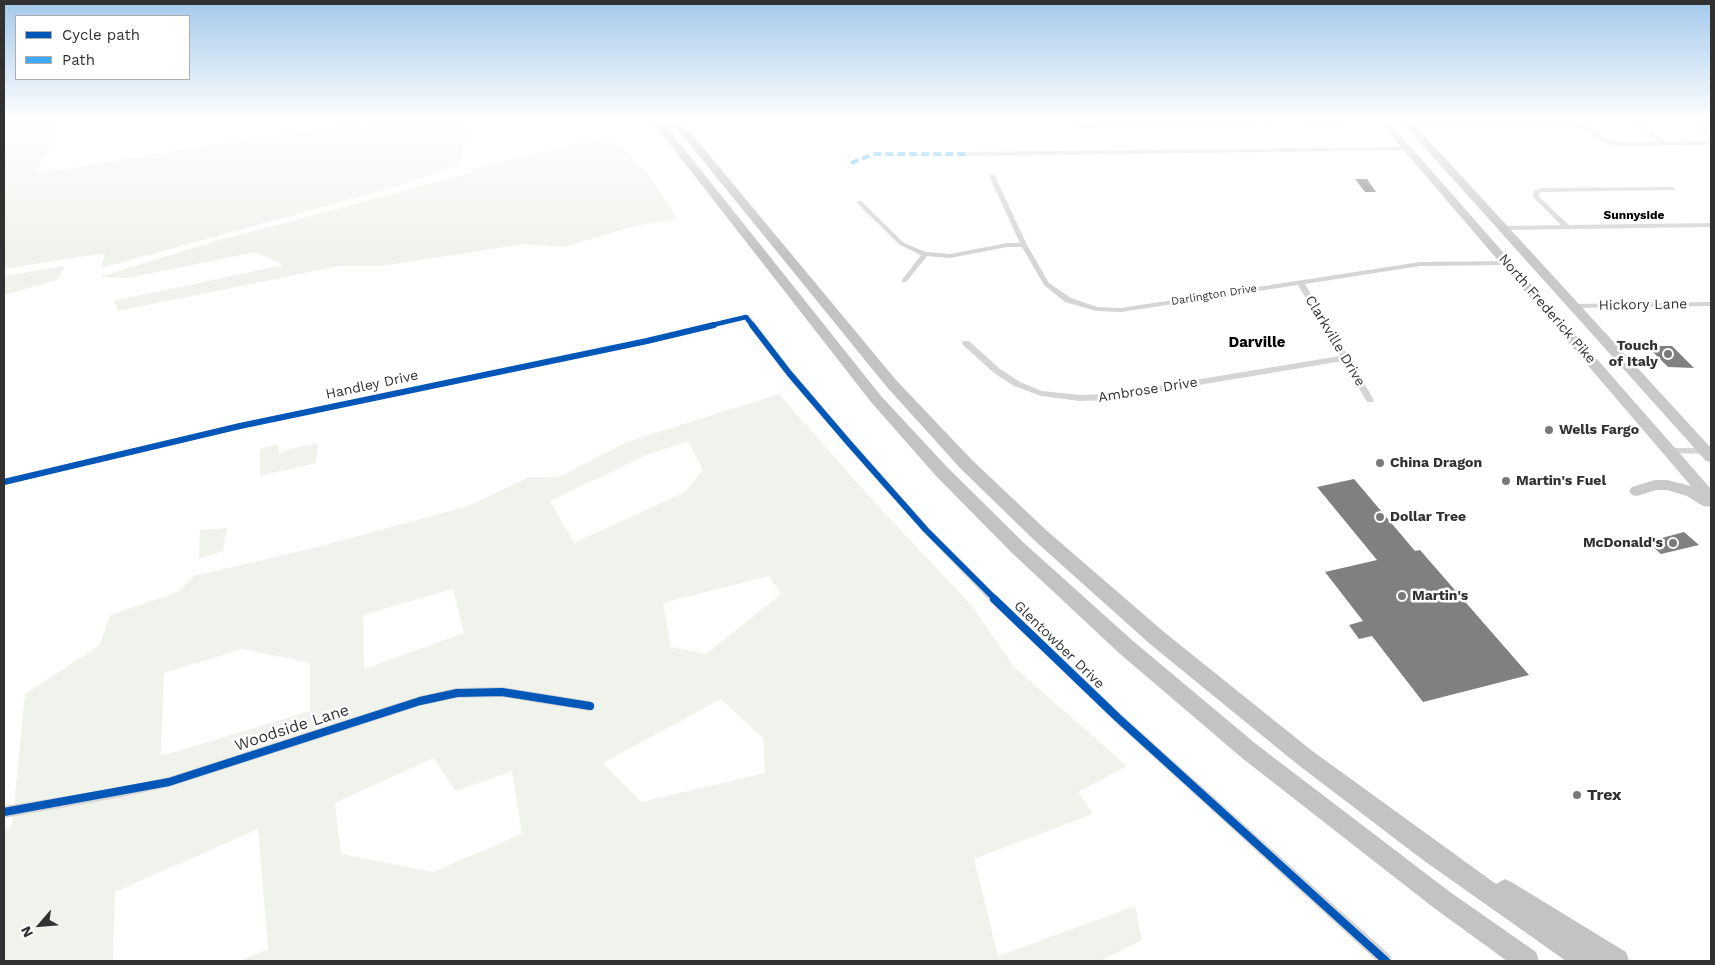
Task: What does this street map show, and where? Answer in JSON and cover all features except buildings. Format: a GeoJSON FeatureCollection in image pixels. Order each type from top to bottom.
{"type":"FeatureCollection","features":[{"type":"Feature","properties":{"kind":"highway"},"geometry":{"type":"LineString","coordinates":[[692,165],[876,399],[942,472],[989,520],[1085,610],[1249,751],[1522,961]]}},
{"type":"Feature","properties":{"kind":"highway"},"geometry":{"type":"LineString","coordinates":[[712,165],[885,376],[966,464],[1040,535],[1201,674],[1363,802],[1586,961]]}},
{"type":"Feature","properties":{"kind":"highway"},"geometry":{"type":"LineString","coordinates":[[1201,674],[1358,791],[1478,874],[1617,961]]}},
{"type":"Feature","properties":{"kind":"highway"},"geometry":{"type":"LineString","coordinates":[[1442,900],[1527,961]]}},
{"type":"Feature","properties":{"kind":"main road","name":"North Frederick Pike"},"geometry":{"type":"LineString","coordinates":[[1421,165],[1711,499]]}},
{"type":"Feature","properties":{"kind":"main road","name":"North Frederick Pike"},"geometry":{"type":"LineString","coordinates":[[1446,165],[1709,453]]}},
{"type":"Feature","properties":{"kind":"main road"},"geometry":{"type":"LineString","coordinates":[[1434,180],[1459,180]]}},
{"type":"Feature","properties":{"kind":"main road"},"geometry":{"type":"LineString","coordinates":[[1636,491],[1655,485],[1667,485],[1692,492],[1711,504]]}},
{"type":"Feature","properties":{"kind":"street","name":"Darlington Drive"},"geometry":{"type":"LineString","coordinates":[[992,176],[1042,279],[1052,290],[1068,300],[1096,309],[1121,310],[1420,264],[1508,263]]}},
{"type":"Feature","properties":{"kind":"street"},"geometry":{"type":"LineString","coordinates":[[1567,227],[1536,196],[1536,192],[1542,190],[1673,189]]}},
{"type":"Feature","properties":{"kind":"street"},"geometry":{"type":"LineString","coordinates":[[859,202],[902,244],[925,254],[950,256],[1007,245],[1024,245]]}},
{"type":"Feature","properties":{"kind":"street"},"geometry":{"type":"LineString","coordinates":[[1503,228],[1711,225]]}},
{"type":"Feature","properties":{"kind":"street"},"geometry":{"type":"LineString","coordinates":[[904,281],[925,254]]}},
{"type":"Feature","properties":{"kind":"street","name":"Clarkville Drive"},"geometry":{"type":"LineString","coordinates":[[1300,282],[1370,400]]}},
{"type":"Feature","properties":{"kind":"street","name":"Hickory Lane"},"geometry":{"type":"LineString","coordinates":[[1574,306],[1711,304]]}},
{"type":"Feature","properties":{"kind":"street","name":"Handley Drive"},"geometry":{"type":"LineString","coordinates":[[4,482],[231,428],[647,341],[746,317]]}},
{"type":"Feature","properties":{"kind":"street","name":"Glentowber Drive"},"geometry":{"type":"LineString","coordinates":[[746,317],[789,373],[848,442],[926,530],[990,595],[1118,718],[1386,961]]}},
{"type":"Feature","properties":{"kind":"street","name":"Ambrose Drive"},"geometry":{"type":"LineString","coordinates":[[966,343],[997,371],[1017,384],[1041,393],[1080,398],[1109,398],[1345,358]]}},
{"type":"Feature","properties":{"kind":"street"},"geometry":{"type":"LineString","coordinates":[[1670,451],[1709,453]]}},
{"type":"Feature","properties":{"kind":"street","name":"Woodside Lane"},"geometry":{"type":"LineString","coordinates":[[4,812],[169,782],[420,701],[450,694],[480,691],[502,692],[590,706]]}},
{"type":"Feature","properties":{"kind":"shaded area"},"geometry":{"type":"Polygon","coordinates":[[[4,165],[40,165],[36,173],[86,165],[458,165],[384,190],[101,268],[105,253],[4,269],[4,165]]]}},
{"type":"Feature","properties":{"kind":"shaded area"},"geometry":{"type":"Polygon","coordinates":[[[490,165],[639,165],[649,175],[677,219],[638,225],[564,247],[524,244],[382,266],[339,266],[118,311],[114,301],[283,265],[256,252],[128,278],[99,277],[220,240],[475,172],[470,170],[490,165]]]}},
{"type":"Feature","properties":{"kind":"shaded area"},"geometry":{"type":"Polygon","coordinates":[[[65,266],[57,280],[4,295],[4,276],[65,266]]]}},
{"type":"Feature","properties":{"kind":"shaded area"},"geometry":{"type":"Polygon","coordinates":[[[779,394],[865,492],[972,606],[1014,667],[1127,766],[1078,792],[1093,814],[974,859],[998,956],[1135,906],[1142,940],[1100,961],[239,961],[268,949],[258,829],[115,892],[113,961],[4,961],[4,829],[12,826],[25,694],[100,645],[110,615],[178,592],[194,576],[318,547],[468,506],[529,477],[559,477],[627,442],[779,394]],[[688,441],[646,455],[550,501],[574,543],[685,492],[703,470],[688,441]],[[769,576],[663,603],[671,647],[706,654],[781,594],[769,576]],[[453,589],[363,615],[364,669],[464,633],[453,589]],[[242,649],[164,673],[161,756],[310,711],[310,663],[242,649]],[[721,699],[603,763],[641,802],[765,773],[763,738],[721,699]],[[433,758],[335,803],[341,854],[433,872],[522,834],[512,771],[456,791],[433,758]]]}},
{"type":"Feature","properties":{"kind":"shaded area"},"geometry":{"type":"Polygon","coordinates":[[[318,443],[316,463],[260,476],[260,449],[277,444],[279,454],[289,449],[318,443]]]}},
{"type":"Feature","properties":{"kind":"shaded area"},"geometry":{"type":"Polygon","coordinates":[[[227,528],[223,551],[199,559],[200,530],[227,528]]]}},
{"type":"Feature","properties":{"kind":"cycle path"},"geometry":{"type":"LineString","coordinates":[[4,482],[240,426],[647,341],[746,317],[789,373],[848,442],[926,530],[990,595],[1118,718],[1386,961]]}},
{"type":"Feature","properties":{"kind":"cycle path"},"geometry":{"type":"LineString","coordinates":[[4,812],[169,782],[420,701],[457,693],[502,692],[590,706]]}},
{"type":"Feature","properties":{"kind":"place","name":"Touch of Italy"},"geometry":{"type":"Point","coordinates":[1668,354]}},
{"type":"Feature","properties":{"kind":"place","name":"Wells Fargo"},"geometry":{"type":"Point","coordinates":[1549,430]}},
{"type":"Feature","properties":{"kind":"place","name":"China Dragon"},"geometry":{"type":"Point","coordinates":[1380,463]}},
{"type":"Feature","properties":{"kind":"place","name":"Martin's Fuel"},"geometry":{"type":"Point","coordinates":[1506,481]}},
{"type":"Feature","properties":{"kind":"place","name":"Dollar Tree"},"geometry":{"type":"Point","coordinates":[1380,517]}},
{"type":"Feature","properties":{"kind":"place","name":"McDonald's"},"geometry":{"type":"Point","coordinates":[1673,543]}},
{"type":"Feature","properties":{"kind":"place","name":"Martin's"},"geometry":{"type":"Point","coordinates":[1402,596]}},
{"type":"Feature","properties":{"kind":"place","name":"Trex"},"geometry":{"type":"Point","coordinates":[1577,795]}},
{"type":"Feature","properties":{"kind":"district","name":"Sunnyside"},"geometry":{"type":"Point","coordinates":[1634,215]}},
{"type":"Feature","properties":{"kind":"district","name":"Darville"},"geometry":{"type":"Point","coordinates":[1257,343]}}]}
